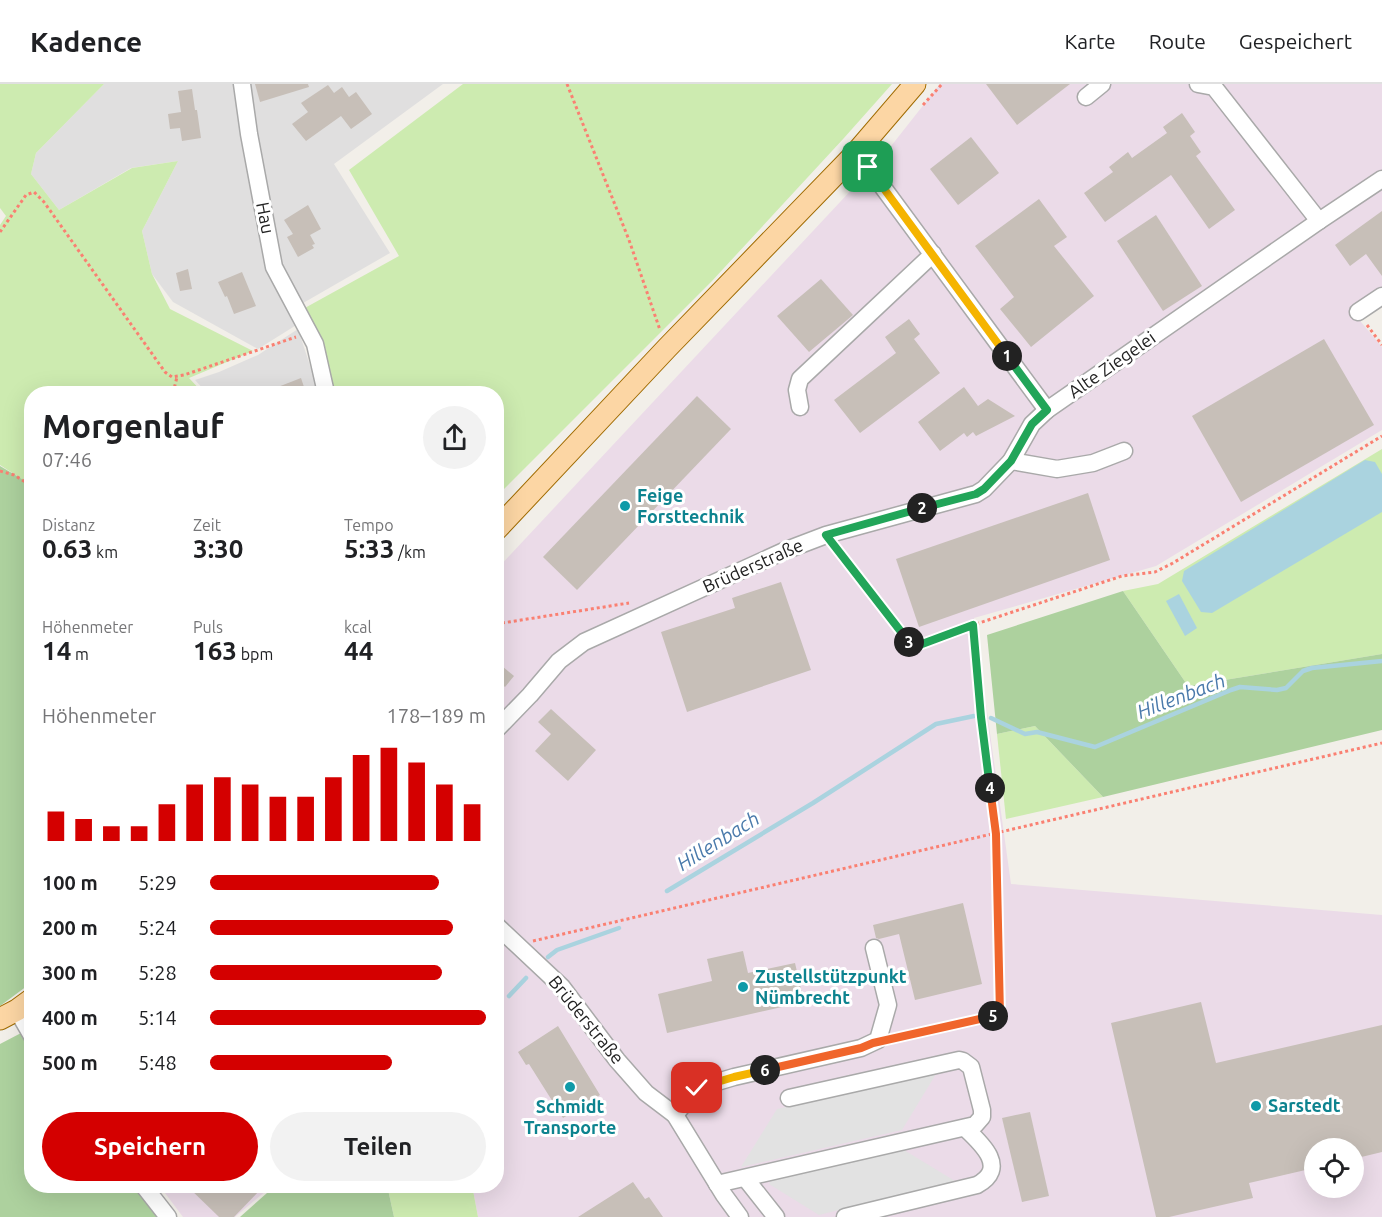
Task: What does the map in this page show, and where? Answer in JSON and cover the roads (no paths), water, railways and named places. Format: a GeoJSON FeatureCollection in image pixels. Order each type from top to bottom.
{"type":"FeatureCollection","features":[{"type":"Feature","properties":{"kind":"main road"},"geometry":{"type":"LineString","coordinates":[[504,521],[667,348],[854,155],[915,84]]}},
{"type":"Feature","properties":{"kind":"street","name":"Hau"},"geometry":{"type":"LineString","coordinates":[[242,84],[274,267],[312,338],[324,386]]}},
{"type":"Feature","properties":{"kind":"street"},"geometry":{"type":"LineString","coordinates":[[1086,97],[1102,84]]}},
{"type":"Feature","properties":{"kind":"street"},"geometry":{"type":"LineString","coordinates":[[1198,84],[1214,87],[1319,221]]}},
{"type":"Feature","properties":{"kind":"street"},"geometry":{"type":"LineString","coordinates":[[854,155],[868,167],[1047,410]]}},
{"type":"Feature","properties":{"kind":"street","name":"Alte Ziegelei"},"geometry":{"type":"LineString","coordinates":[[1047,410],[1382,179]]}},
{"type":"Feature","properties":{"kind":"street"},"geometry":{"type":"LineString","coordinates":[[800,407],[797,390],[800,379],[933,254]]}},
{"type":"Feature","properties":{"kind":"street"},"geometry":{"type":"LineString","coordinates":[[1358,312],[1382,296]]}},
{"type":"Feature","properties":{"kind":"street","name":"Brüderstraße"},"geometry":{"type":"LineString","coordinates":[[504,722],[559,661],[584,642],[784,551],[826,535],[976,494],[984,489],[1011,461],[1032,424],[1047,410]]}},
{"type":"Feature","properties":{"kind":"street"},"geometry":{"type":"LineString","coordinates":[[1011,461],[1057,469],[1093,463],[1124,451]]}},
{"type":"Feature","properties":{"kind":"street","name":"Brüderstraße"},"geometry":{"type":"LineString","coordinates":[[504,932],[562,987],[617,1060],[646,1093],[675,1115],[740,1217]]}},
{"type":"Feature","properties":{"kind":"street"},"geometry":{"type":"LineString","coordinates":[[675,1115],[697,1088],[734,1077],[861,1048],[878,1040],[888,1005],[874,948]]}},
{"type":"Feature","properties":{"kind":"street"},"geometry":{"type":"LineString","coordinates":[[16,1009],[24,1022]]}},
{"type":"Feature","properties":{"kind":"street"},"geometry":{"type":"LineString","coordinates":[[717,1184],[965,1128],[975,1125],[982,1117],[971,1067],[959,1060],[789,1098]]}},
{"type":"Feature","properties":{"kind":"street"},"geometry":{"type":"LineString","coordinates":[[845,1217],[982,1182],[991,1170],[991,1159],[985,1147],[965,1128]]}},
{"type":"Feature","properties":{"kind":"street"},"geometry":{"type":"LineString","coordinates":[[746,1179],[776,1217]]}},
{"type":"Feature","properties":{"kind":"street"},"geometry":{"type":"LineString","coordinates":[[149,1193],[168,1217]]}},
{"type":"Feature","properties":{"kind":"water"},"geometry":{"type":"Polygon","coordinates":[[[1365,460],[1375,462],[1382,474],[1382,512],[1212,613],[1201,612],[1182,581],[1184,571],[1365,460]]]}},
{"type":"Feature","properties":{"kind":"water"},"geometry":{"type":"Polygon","coordinates":[[[1179,594],[1197,628],[1185,636],[1166,601],[1179,594]]]}},
{"type":"Feature","properties":{"kind":"waterway","name":"Hillenbach"},"geometry":{"type":"LineString","coordinates":[[991,718],[1025,734],[1037,732],[1095,747],[1240,687],[1277,690],[1286,688],[1303,671],[1312,668],[1382,661]]}},
{"type":"Feature","properties":{"kind":"waterway","name":"Hillenbach"},"geometry":{"type":"LineString","coordinates":[[667,891],[813,803],[936,724],[974,716]]}},
{"type":"Feature","properties":{"kind":"waterway","name":"Hillenbach"},"geometry":{"type":"LineString","coordinates":[[548,957],[557,950],[619,928]]}},
{"type":"Feature","properties":{"kind":"waterway","name":"Hillenbach"},"geometry":{"type":"LineString","coordinates":[[509,996],[526,978]]}},
{"type":"Feature","properties":{"kind":"place","name":"Feige Forsttechnik"},"geometry":{"type":"Point","coordinates":[625,506]}},
{"type":"Feature","properties":{"kind":"place","name":"Zustellstützpunkt Nümbrecht"},"geometry":{"type":"Point","coordinates":[743,987]}},
{"type":"Feature","properties":{"kind":"place","name":"Schmidt Transporte"},"geometry":{"type":"Point","coordinates":[570,1087]}},
{"type":"Feature","properties":{"kind":"place","name":"Sarstedt"},"geometry":{"type":"Point","coordinates":[1256,1106]}}]}
